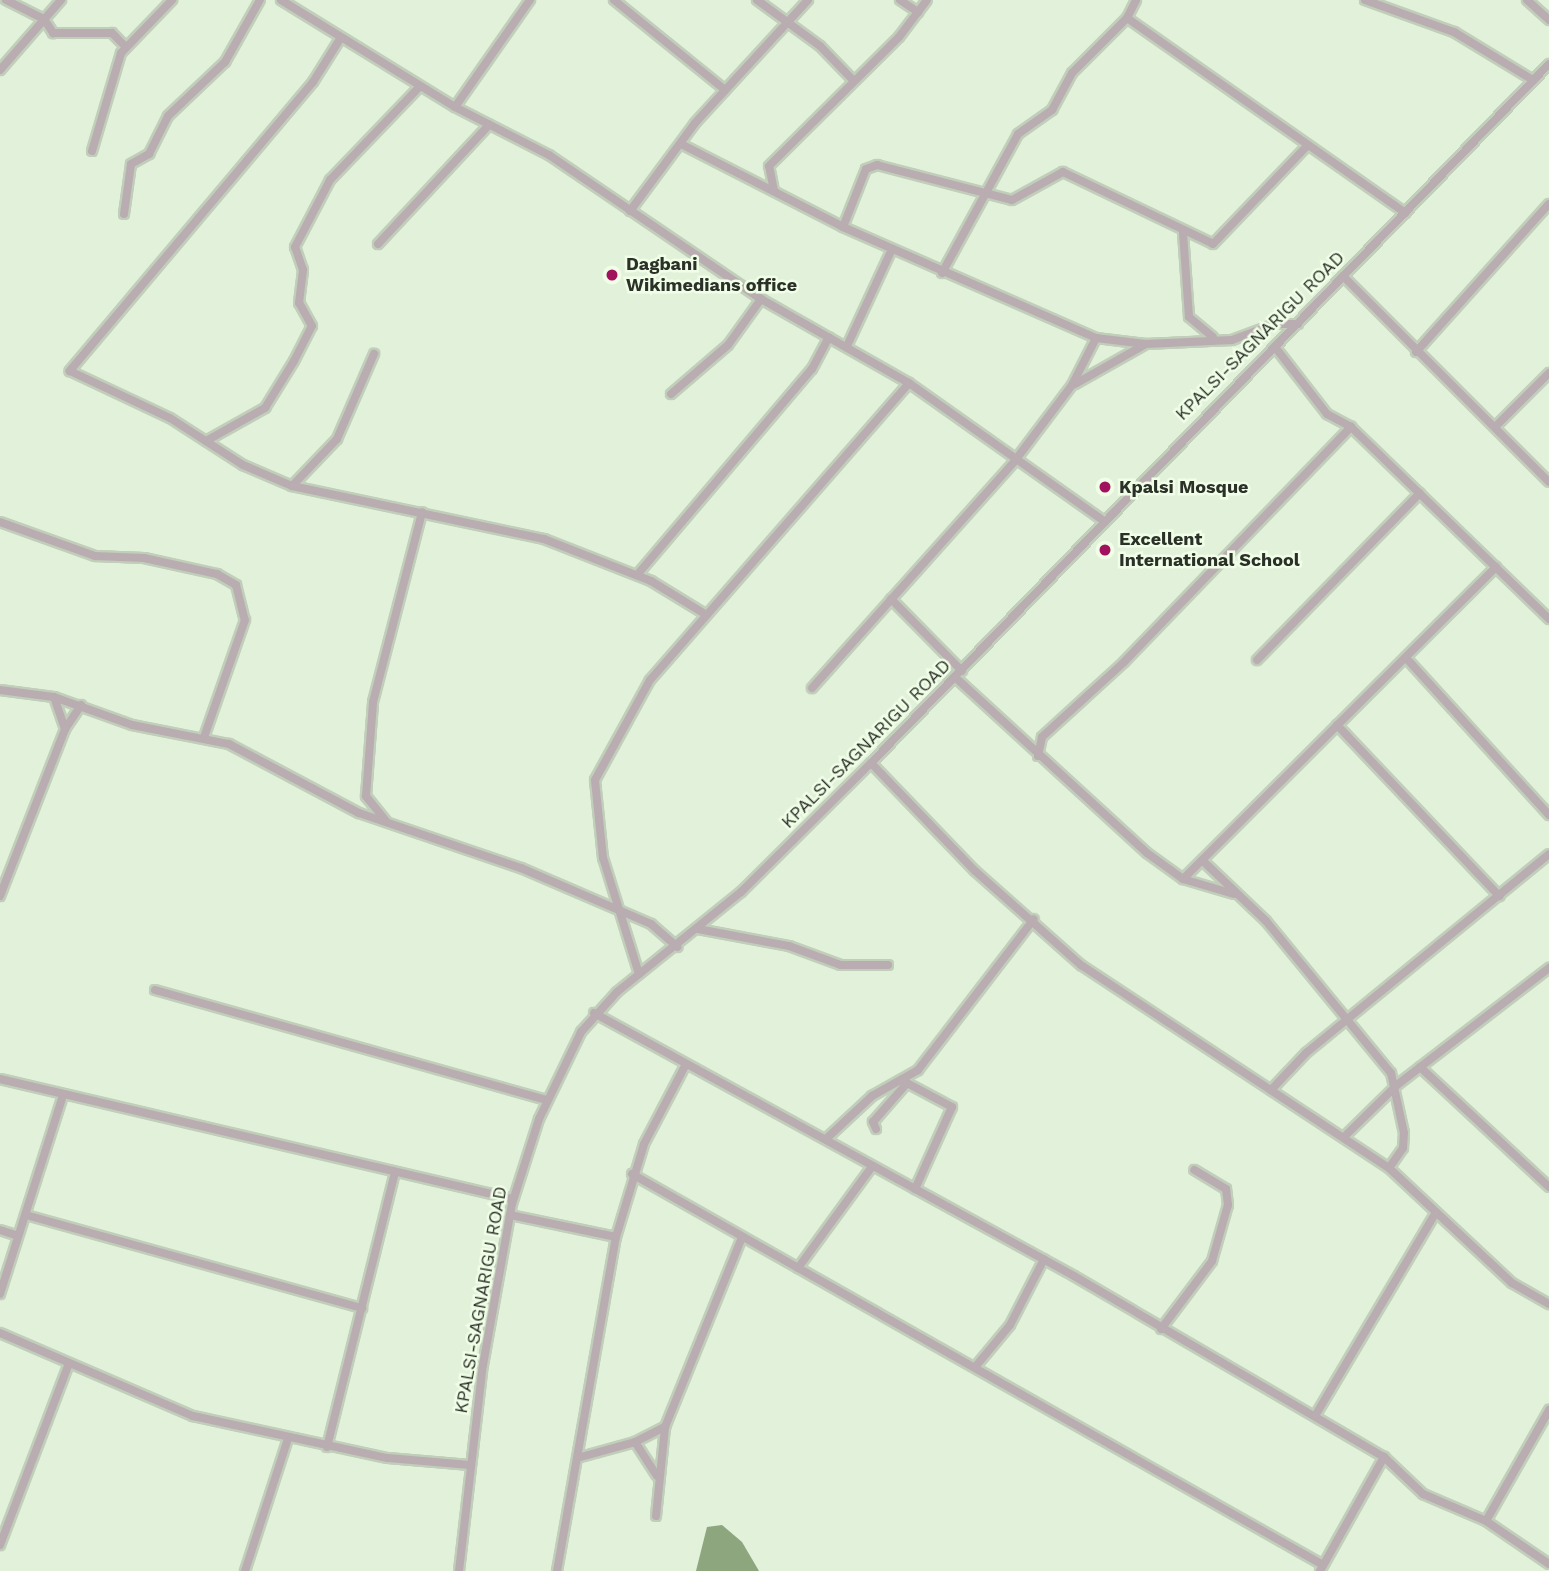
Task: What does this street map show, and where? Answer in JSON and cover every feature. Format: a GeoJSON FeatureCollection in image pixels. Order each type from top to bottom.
{"type":"FeatureCollection","features":[{"type":"Feature","properties":{"kind":"street"},"geometry":{"type":"LineString","coordinates":[[6,0],[44,19],[54,33],[112,33],[125,47]]}},
{"type":"Feature","properties":{"kind":"street"},"geometry":{"type":"LineString","coordinates":[[0,70],[61,0]]}},
{"type":"Feature","properties":{"kind":"street"},"geometry":{"type":"LineString","coordinates":[[92,151],[125,47],[141,38],[172,0]]}},
{"type":"Feature","properties":{"kind":"street"},"geometry":{"type":"LineString","coordinates":[[124,214],[131,164],[149,154],[169,116],[225,62],[260,0]]}},
{"type":"Feature","properties":{"kind":"street"},"geometry":{"type":"LineString","coordinates":[[281,0],[296,4],[340,38],[455,107],[549,155],[761,299],[909,383],[1014,462],[1105,522]]}},
{"type":"Feature","properties":{"kind":"street"},"geometry":{"type":"LineString","coordinates":[[455,107],[530,0]]}},
{"type":"Feature","properties":{"kind":"street"},"geometry":{"type":"LineString","coordinates":[[614,0],[725,90]]}},
{"type":"Feature","properties":{"kind":"street"},"geometry":{"type":"LineString","coordinates":[[757,0],[785,24],[820,46],[853,80]]}},
{"type":"Feature","properties":{"kind":"street"},"geometry":{"type":"LineString","coordinates":[[630,211],[725,90],[808,0]]}},
{"type":"Feature","properties":{"kind":"street"},"geometry":{"type":"LineString","coordinates":[[900,0],[918,12]]}},
{"type":"Feature","properties":{"kind":"street"},"geometry":{"type":"LineString","coordinates":[[774,191],[769,166],[927,0]]}},
{"type":"Feature","properties":{"kind":"street"},"geometry":{"type":"LineString","coordinates":[[942,273],[1018,134],[1052,110],[1072,73],[1127,18],[1136,0]]}},
{"type":"Feature","properties":{"kind":"street"},"geometry":{"type":"LineString","coordinates":[[1365,0],[1454,33],[1533,80]]}},
{"type":"Feature","properties":{"kind":"street"},"geometry":{"type":"LineString","coordinates":[[1527,0],[1549,20]]}},
{"type":"Feature","properties":{"kind":"street"},"geometry":{"type":"LineString","coordinates":[[1127,18],[1306,147],[1406,213]]}},
{"type":"Feature","properties":{"kind":"street"},"geometry":{"type":"LineString","coordinates":[[340,38],[313,82],[70,371],[292,486],[544,539],[637,575],[705,614]]}},
{"type":"Feature","properties":{"kind":"street","name":"KPALSI-SAGNARIGU ROAD"},"geometry":{"type":"LineString","coordinates":[[460,1571],[470,1465],[513,1199],[547,1100],[594,1013],[698,929],[871,763],[1549,64]]}},
{"type":"Feature","properties":{"kind":"street"},"geometry":{"type":"LineString","coordinates":[[206,441],[265,408],[294,361],[312,327],[299,303],[303,270],[295,247],[330,180],[420,86]]}},
{"type":"Feature","properties":{"kind":"street"},"geometry":{"type":"LineString","coordinates":[[378,244],[489,125]]}},
{"type":"Feature","properties":{"kind":"street"},"geometry":{"type":"LineString","coordinates":[[681,144],[843,227],[942,273],[1096,338],[1146,344],[1213,337],[1232,340],[1275,324],[1297,324]]}},
{"type":"Feature","properties":{"kind":"street"},"geometry":{"type":"LineString","coordinates":[[843,227],[866,169],[877,165],[943,177],[985,194],[1013,200],[1063,172],[1183,233],[1213,244],[1306,147]]}},
{"type":"Feature","properties":{"kind":"street"},"geometry":{"type":"LineString","coordinates":[[1416,352],[1549,204]]}},
{"type":"Feature","properties":{"kind":"street"},"geometry":{"type":"LineString","coordinates":[[1183,233],[1189,317],[1213,337]]}},
{"type":"Feature","properties":{"kind":"street"},"geometry":{"type":"LineString","coordinates":[[847,346],[892,249]]}},
{"type":"Feature","properties":{"kind":"street"},"geometry":{"type":"LineString","coordinates":[[1343,276],[1416,352],[1496,426],[1549,482]]}},
{"type":"Feature","properties":{"kind":"street"},"geometry":{"type":"LineString","coordinates":[[671,394],[728,345],[761,299]]}},
{"type":"Feature","properties":{"kind":"street"},"geometry":{"type":"LineString","coordinates":[[637,575],[812,369],[829,337]]}},
{"type":"Feature","properties":{"kind":"street"},"geometry":{"type":"LineString","coordinates":[[811,688],[1014,462],[1072,386],[1096,338]]}},
{"type":"Feature","properties":{"kind":"street"},"geometry":{"type":"LineString","coordinates":[[1072,386],[1146,344]]}},
{"type":"Feature","properties":{"kind":"street"},"geometry":{"type":"LineString","coordinates":[[1275,347],[1327,414],[1351,427],[1549,620]]}},
{"type":"Feature","properties":{"kind":"street"},"geometry":{"type":"LineString","coordinates":[[292,486],[337,439],[374,354]]}},
{"type":"Feature","properties":{"kind":"street"},"geometry":{"type":"LineString","coordinates":[[1496,426],[1549,373]]}},
{"type":"Feature","properties":{"kind":"street"},"geometry":{"type":"LineString","coordinates":[[639,974],[625,917],[603,858],[595,780],[650,680],[909,383]]}},
{"type":"Feature","properties":{"kind":"street"},"geometry":{"type":"LineString","coordinates":[[1025,740],[1042,737],[1124,662],[1351,427]]}},
{"type":"Feature","properties":{"kind":"street"},"geometry":{"type":"LineString","coordinates":[[1257,660],[1420,493]]}},
{"type":"Feature","properties":{"kind":"street"},"geometry":{"type":"LineString","coordinates":[[390,826],[366,796],[373,702],[422,512]]}},
{"type":"Feature","properties":{"kind":"street"},"geometry":{"type":"LineString","coordinates":[[0,522],[96,556],[144,558],[216,574],[236,585],[245,620],[204,737]]}},
{"type":"Feature","properties":{"kind":"street"},"geometry":{"type":"LineString","coordinates":[[1183,879],[1407,659],[1496,567]]}},
{"type":"Feature","properties":{"kind":"street"},"geometry":{"type":"LineString","coordinates":[[891,599],[959,675],[1038,756],[1183,879],[1236,895]]}},
{"type":"Feature","properties":{"kind":"street"},"geometry":{"type":"LineString","coordinates":[[1407,659],[1549,814]]}},
{"type":"Feature","properties":{"kind":"street"},"geometry":{"type":"LineString","coordinates":[[0,690],[54,697],[132,725],[204,737],[390,826],[521,869],[625,917],[657,927],[677,947]]}},
{"type":"Feature","properties":{"kind":"street"},"geometry":{"type":"LineString","coordinates":[[54,697],[65,729]]}},
{"type":"Feature","properties":{"kind":"street"},"geometry":{"type":"LineString","coordinates":[[0,896],[65,729],[81,705]]}},
{"type":"Feature","properties":{"kind":"street"},"geometry":{"type":"LineString","coordinates":[[1337,725],[1499,896]]}},
{"type":"Feature","properties":{"kind":"street"},"geometry":{"type":"LineString","coordinates":[[1038,756],[1042,737]]}},
{"type":"Feature","properties":{"kind":"street"},"geometry":{"type":"LineString","coordinates":[[871,763],[975,871],[1102,980],[1139,998],[1162,1020],[1345,1136],[1389,1168],[1512,1283],[1549,1304]]}},
{"type":"Feature","properties":{"kind":"street"},"geometry":{"type":"LineString","coordinates":[[1271,1090],[1346,1022],[1549,854]]}},
{"type":"Feature","properties":{"kind":"street"},"geometry":{"type":"LineString","coordinates":[[1203,861],[1266,921],[1397,1085],[1403,1148],[1389,1168]]}},
{"type":"Feature","properties":{"kind":"street"},"geometry":{"type":"LineString","coordinates":[[827,1138],[872,1096],[918,1070],[1034,919]]}},
{"type":"Feature","properties":{"kind":"street"},"geometry":{"type":"LineString","coordinates":[[698,929],[789,946],[841,965],[888,965]]}},
{"type":"Feature","properties":{"kind":"street"},"geometry":{"type":"LineString","coordinates":[[1345,1136],[1397,1085],[1549,968]]}},
{"type":"Feature","properties":{"kind":"street"},"geometry":{"type":"LineString","coordinates":[[155,990],[547,1100]]}},
{"type":"Feature","properties":{"kind":"street"},"geometry":{"type":"LineString","coordinates":[[594,1013],[685,1066],[827,1138],[871,1168],[1044,1259],[1384,1457],[1423,1494],[1486,1521],[1549,1564]]}},
{"type":"Feature","properties":{"kind":"street"},"geometry":{"type":"LineString","coordinates":[[557,1571],[616,1237],[632,1174],[685,1066]]}},
{"type":"Feature","properties":{"kind":"street"},"geometry":{"type":"LineString","coordinates":[[1420,1068],[1549,1186]]}},
{"type":"Feature","properties":{"kind":"street"},"geometry":{"type":"LineString","coordinates":[[0,1079],[62,1099],[513,1199]]}},
{"type":"Feature","properties":{"kind":"street"},"geometry":{"type":"LineString","coordinates":[[876,1129],[873,1122],[906,1083],[952,1107],[915,1189]]}},
{"type":"Feature","properties":{"kind":"street"},"geometry":{"type":"LineString","coordinates":[[0,1294],[62,1099]]}},
{"type":"Feature","properties":{"kind":"street"},"geometry":{"type":"LineString","coordinates":[[798,1268],[871,1168]]}},
{"type":"Feature","properties":{"kind":"street"},"geometry":{"type":"LineString","coordinates":[[1161,1329],[1212,1261],[1228,1205],[1226,1189],[1194,1170]]}},
{"type":"Feature","properties":{"kind":"street"},"geometry":{"type":"LineString","coordinates":[[327,1447],[394,1172]]}},
{"type":"Feature","properties":{"kind":"street"},"geometry":{"type":"LineString","coordinates":[[632,1174],[976,1366],[1321,1568],[1384,1457]]}},
{"type":"Feature","properties":{"kind":"street"},"geometry":{"type":"LineString","coordinates":[[1315,1416],[1436,1212]]}},
{"type":"Feature","properties":{"kind":"street"},"geometry":{"type":"LineString","coordinates":[[510,1214],[616,1237]]}},
{"type":"Feature","properties":{"kind":"street"},"geometry":{"type":"LineString","coordinates":[[26,1215],[362,1308]]}},
{"type":"Feature","properties":{"kind":"street"},"geometry":{"type":"LineString","coordinates":[[0,1230],[18,1236]]}},
{"type":"Feature","properties":{"kind":"street"},"geometry":{"type":"LineString","coordinates":[[656,1516],[665,1427],[741,1237]]}},
{"type":"Feature","properties":{"kind":"street"},"geometry":{"type":"LineString","coordinates":[[976,1366],[1010,1325],[1044,1259]]}},
{"type":"Feature","properties":{"kind":"street"},"geometry":{"type":"LineString","coordinates":[[0,1333],[155,1404],[327,1447],[470,1465]]}},
{"type":"Feature","properties":{"kind":"street"},"geometry":{"type":"LineString","coordinates":[[0,1545],[68,1366]]}},
{"type":"Feature","properties":{"kind":"street"},"geometry":{"type":"LineString","coordinates":[[1486,1521],[1549,1410]]}},
{"type":"Feature","properties":{"kind":"street"},"geometry":{"type":"LineString","coordinates":[[577,1458],[635,1442],[665,1427]]}},
{"type":"Feature","properties":{"kind":"street"},"geometry":{"type":"LineString","coordinates":[[248,1570],[288,1439]]}},
{"type":"Feature","properties":{"kind":"street"},"geometry":{"type":"LineString","coordinates":[[635,1442],[654,1465],[658,1482]]}},
{"type":"Feature","properties":{"kind":"shaded area"},"geometry":{"type":"Polygon","coordinates":[[[722,1525],[742,1542],[759,1571],[696,1571],[707,1527],[722,1525]]]}},
{"type":"Feature","properties":{"kind":"place","name":"Dagbani Wikimedians office"},"geometry":{"type":"Point","coordinates":[612,275]}},
{"type":"Feature","properties":{"kind":"place","name":"Kpalsi Mosque"},"geometry":{"type":"Point","coordinates":[1105,487]}},
{"type":"Feature","properties":{"kind":"place","name":"Excellent International School"},"geometry":{"type":"Point","coordinates":[1105,550]}}]}
